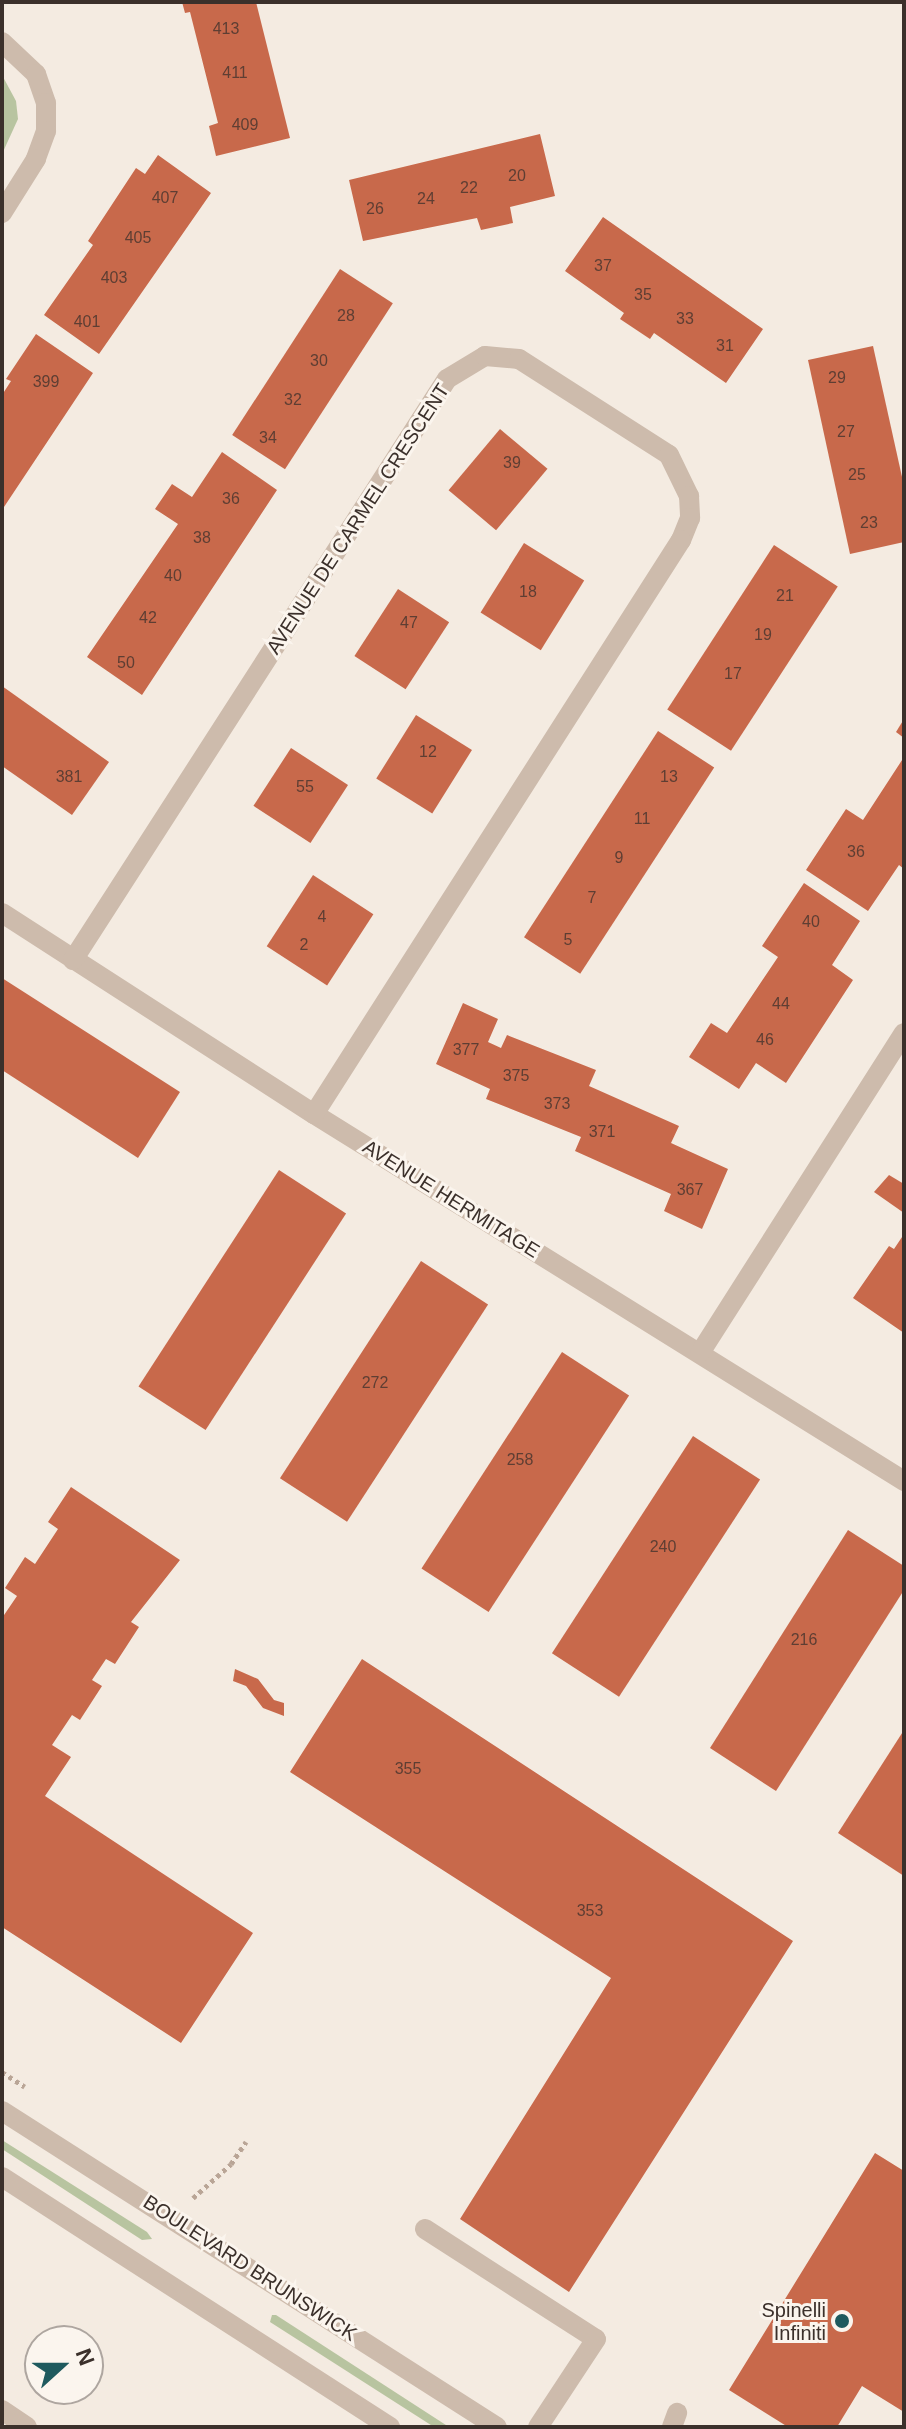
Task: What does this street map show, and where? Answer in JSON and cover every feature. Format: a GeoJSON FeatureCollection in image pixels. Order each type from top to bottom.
{"type":"FeatureCollection","features":[{"type":"Feature","properties":{"kind":"street"},"geometry":{"type":"LineString","coordinates":[[2,42],[36,74],[46,103],[46,131],[36,159],[2,213]]}},
{"type":"Feature","properties":{"kind":"street","name":"AVENUE DE CARMEL CRESCENT"},"geometry":{"type":"LineString","coordinates":[[73,960],[447,379],[466,364],[503,355],[519,359],[607,415],[669,455],[682,475],[690,518],[681,540],[314,1114]]}},
{"type":"Feature","properties":{"kind":"street","name":"AVENUE HERMITAGE"},"geometry":{"type":"LineString","coordinates":[[2,913],[314,1114],[904,1481]]}},
{"type":"Feature","properties":{"kind":"street"},"geometry":{"type":"LineString","coordinates":[[700,1353],[904,1033]]}},
{"type":"Feature","properties":{"kind":"street","name":"BOULEVARD BRUNSWICK"},"geometry":{"type":"LineString","coordinates":[[2,2111],[497,2427]]}},
{"type":"Feature","properties":{"kind":"street"},"geometry":{"type":"LineString","coordinates":[[2,2177],[390,2427]]}},
{"type":"Feature","properties":{"kind":"street"},"geometry":{"type":"LineString","coordinates":[[425,2229],[596,2339],[538,2427]]}},
{"type":"Feature","properties":{"kind":"street"},"geometry":{"type":"LineString","coordinates":[[2,2410],[27,2427]]}},
{"type":"Feature","properties":{"kind":"path"},"geometry":{"type":"LineString","coordinates":[[193,2199],[231,2164],[246,2142]]}},
{"type":"Feature","properties":{"kind":"green space"},"geometry":{"type":"Polygon","coordinates":[[[2,75],[16,101],[18,119],[2,154],[2,75]]]}},
{"type":"Feature","properties":{"kind":"green space"},"geometry":{"type":"Polygon","coordinates":[[[2,2140],[147,2232],[152,2239],[142,2240],[2,2149],[2,2140]]]}},
{"type":"Feature","properties":{"kind":"green space"},"geometry":{"type":"Polygon","coordinates":[[[272,2315],[449,2427],[434,2427],[270,2322],[272,2315]]]}},
{"type":"Feature","properties":{"kind":"building"},"geometry":{"type":"Polygon","coordinates":[[[182,2],[256,2],[290,138],[216,156],[209,126],[218,123],[190,12],[185,13],[182,2]]]}},
{"type":"Feature","properties":{"kind":"building"},"geometry":{"type":"Polygon","coordinates":[[[540,134],[555,196],[510,207],[513,223],[481,230],[477,218],[363,241],[349,180],[540,134]]]}},
{"type":"Feature","properties":{"kind":"building"},"geometry":{"type":"Polygon","coordinates":[[[158,155],[211,193],[99,354],[44,315],[93,245],[88,241],[136,168],[145,174],[158,155]]]}},
{"type":"Feature","properties":{"kind":"building"},"geometry":{"type":"Polygon","coordinates":[[[603,217],[763,329],[726,383],[654,333],[650,339],[620,319],[624,313],[565,271],[603,217]]]}},
{"type":"Feature","properties":{"kind":"building"},"geometry":{"type":"Polygon","coordinates":[[[340,269],[393,303],[285,469],[232,435],[340,269]]]}},
{"type":"Feature","properties":{"kind":"building"},"geometry":{"type":"Polygon","coordinates":[[[36,334],[93,373],[2,510],[2,395],[11,381],[6,379],[36,334]]]}},
{"type":"Feature","properties":{"kind":"building"},"geometry":{"type":"Polygon","coordinates":[[[873,346],[904,486],[904,542],[850,554],[808,360],[873,346]]]}},
{"type":"Feature","properties":{"kind":"building"},"geometry":{"type":"Polygon","coordinates":[[[500,429],[547,469],[496,530],[449,490],[500,429]]]}},
{"type":"Feature","properties":{"kind":"building"},"geometry":{"type":"Polygon","coordinates":[[[222,452],[277,490],[142,695],[87,657],[178,524],[155,509],[172,484],[192,497],[222,452]]]}},
{"type":"Feature","properties":{"kind":"building"},"geometry":{"type":"Polygon","coordinates":[[[524,543],[584,581],[541,650],[481,613],[524,543]]]}},
{"type":"Feature","properties":{"kind":"building"},"geometry":{"type":"Polygon","coordinates":[[[774,545],[838,586],[731,751],[667,709],[774,545]]]}},
{"type":"Feature","properties":{"kind":"building"},"geometry":{"type":"Polygon","coordinates":[[[398,589],[449,622],[406,689],[354,656],[398,589]]]}},
{"type":"Feature","properties":{"kind":"building"},"geometry":{"type":"Polygon","coordinates":[[[2,686],[109,762],[72,815],[2,766],[2,686]]]}},
{"type":"Feature","properties":{"kind":"building"},"geometry":{"type":"Polygon","coordinates":[[[416,715],[472,750],[432,814],[376,779],[416,715]]]}},
{"type":"Feature","properties":{"kind":"building"},"geometry":{"type":"Polygon","coordinates":[[[904,719],[904,738],[896,732],[904,719]]]}},
{"type":"Feature","properties":{"kind":"building"},"geometry":{"type":"Polygon","coordinates":[[[658,731],[714,767],[580,974],[524,937],[658,731]]]}},
{"type":"Feature","properties":{"kind":"building"},"geometry":{"type":"Polygon","coordinates":[[[291,748],[348,785],[310,843],[253,806],[291,748]]]}},
{"type":"Feature","properties":{"kind":"building"},"geometry":{"type":"Polygon","coordinates":[[[904,757],[904,869],[899,865],[868,911],[806,870],[846,809],[863,820],[904,757]]]}},
{"type":"Feature","properties":{"kind":"building"},"geometry":{"type":"Polygon","coordinates":[[[313,875],[373,914],[327,986],[267,946],[313,875]]]}},
{"type":"Feature","properties":{"kind":"building"},"geometry":{"type":"Polygon","coordinates":[[[804,883],[860,921],[832,965],[853,980],[786,1083],[756,1063],[739,1089],[689,1057],[711,1023],[727,1033],[778,957],[762,946],[804,883]]]}},
{"type":"Feature","properties":{"kind":"building"},"geometry":{"type":"Polygon","coordinates":[[[2,978],[180,1092],[138,1158],[2,1070],[2,978]]]}},
{"type":"Feature","properties":{"kind":"building"},"geometry":{"type":"Polygon","coordinates":[[[463,1003],[498,1019],[488,1042],[501,1048],[507,1035],[596,1070],[589,1086],[679,1126],[671,1143],[728,1169],[702,1229],[664,1211],[671,1194],[575,1151],[581,1137],[486,1099],[490,1089],[436,1064],[463,1003]]]}},
{"type":"Feature","properties":{"kind":"building"},"geometry":{"type":"Polygon","coordinates":[[[279,1170],[346,1214],[206,1430],[138,1386],[279,1170]]]}},
{"type":"Feature","properties":{"kind":"building"},"geometry":{"type":"Polygon","coordinates":[[[889,1175],[904,1184],[904,1213],[874,1192],[889,1175]]]}},
{"type":"Feature","properties":{"kind":"building"},"geometry":{"type":"Polygon","coordinates":[[[904,1234],[904,1333],[853,1298],[889,1246],[894,1249],[904,1234]]]}},
{"type":"Feature","properties":{"kind":"building"},"geometry":{"type":"Polygon","coordinates":[[[421,1261],[488,1305],[347,1522],[280,1478],[421,1261]]]}},
{"type":"Feature","properties":{"kind":"building"},"geometry":{"type":"Polygon","coordinates":[[[562,1352],[629,1396],[489,1612],[421,1568],[562,1352]]]}},
{"type":"Feature","properties":{"kind":"building"},"geometry":{"type":"Polygon","coordinates":[[[693,1436],[760,1480],[619,1697],[552,1653],[693,1436]]]}},
{"type":"Feature","properties":{"kind":"building"},"geometry":{"type":"Polygon","coordinates":[[[71,1487],[180,1560],[131,1622],[139,1627],[115,1664],[106,1659],[92,1680],[102,1686],[80,1720],[72,1715],[52,1745],[71,1757],[45,1796],[253,1933],[181,2043],[2,1927],[2,1618],[17,1596],[5,1588],[25,1557],[35,1564],[58,1529],[48,1522],[71,1487]]]}},
{"type":"Feature","properties":{"kind":"building"},"geometry":{"type":"Polygon","coordinates":[[[848,1530],[904,1566],[904,1590],[776,1791],[710,1748],[848,1530]]]}},
{"type":"Feature","properties":{"kind":"building"},"geometry":{"type":"Polygon","coordinates":[[[362,1659],[793,1941],[569,2292],[460,2219],[611,1978],[290,1772],[362,1659]]]}},
{"type":"Feature","properties":{"kind":"building"},"geometry":{"type":"Polygon","coordinates":[[[235,1669],[258,1679],[274,1700],[284,1703],[284,1716],[263,1708],[246,1686],[233,1681],[235,1669]]]}},
{"type":"Feature","properties":{"kind":"building"},"geometry":{"type":"Polygon","coordinates":[[[904,1730],[904,1876],[838,1833],[904,1730]]]}},
{"type":"Feature","properties":{"kind":"building"},"geometry":{"type":"Polygon","coordinates":[[[875,2153],[904,2171],[904,2412],[862,2386],[837,2427],[788,2427],[729,2390],[875,2153]]]}},
{"type":"Feature","properties":{"kind":"place","name":"Spinelli Infiniti"},"geometry":{"type":"Point","coordinates":[842,2321]}}]}
